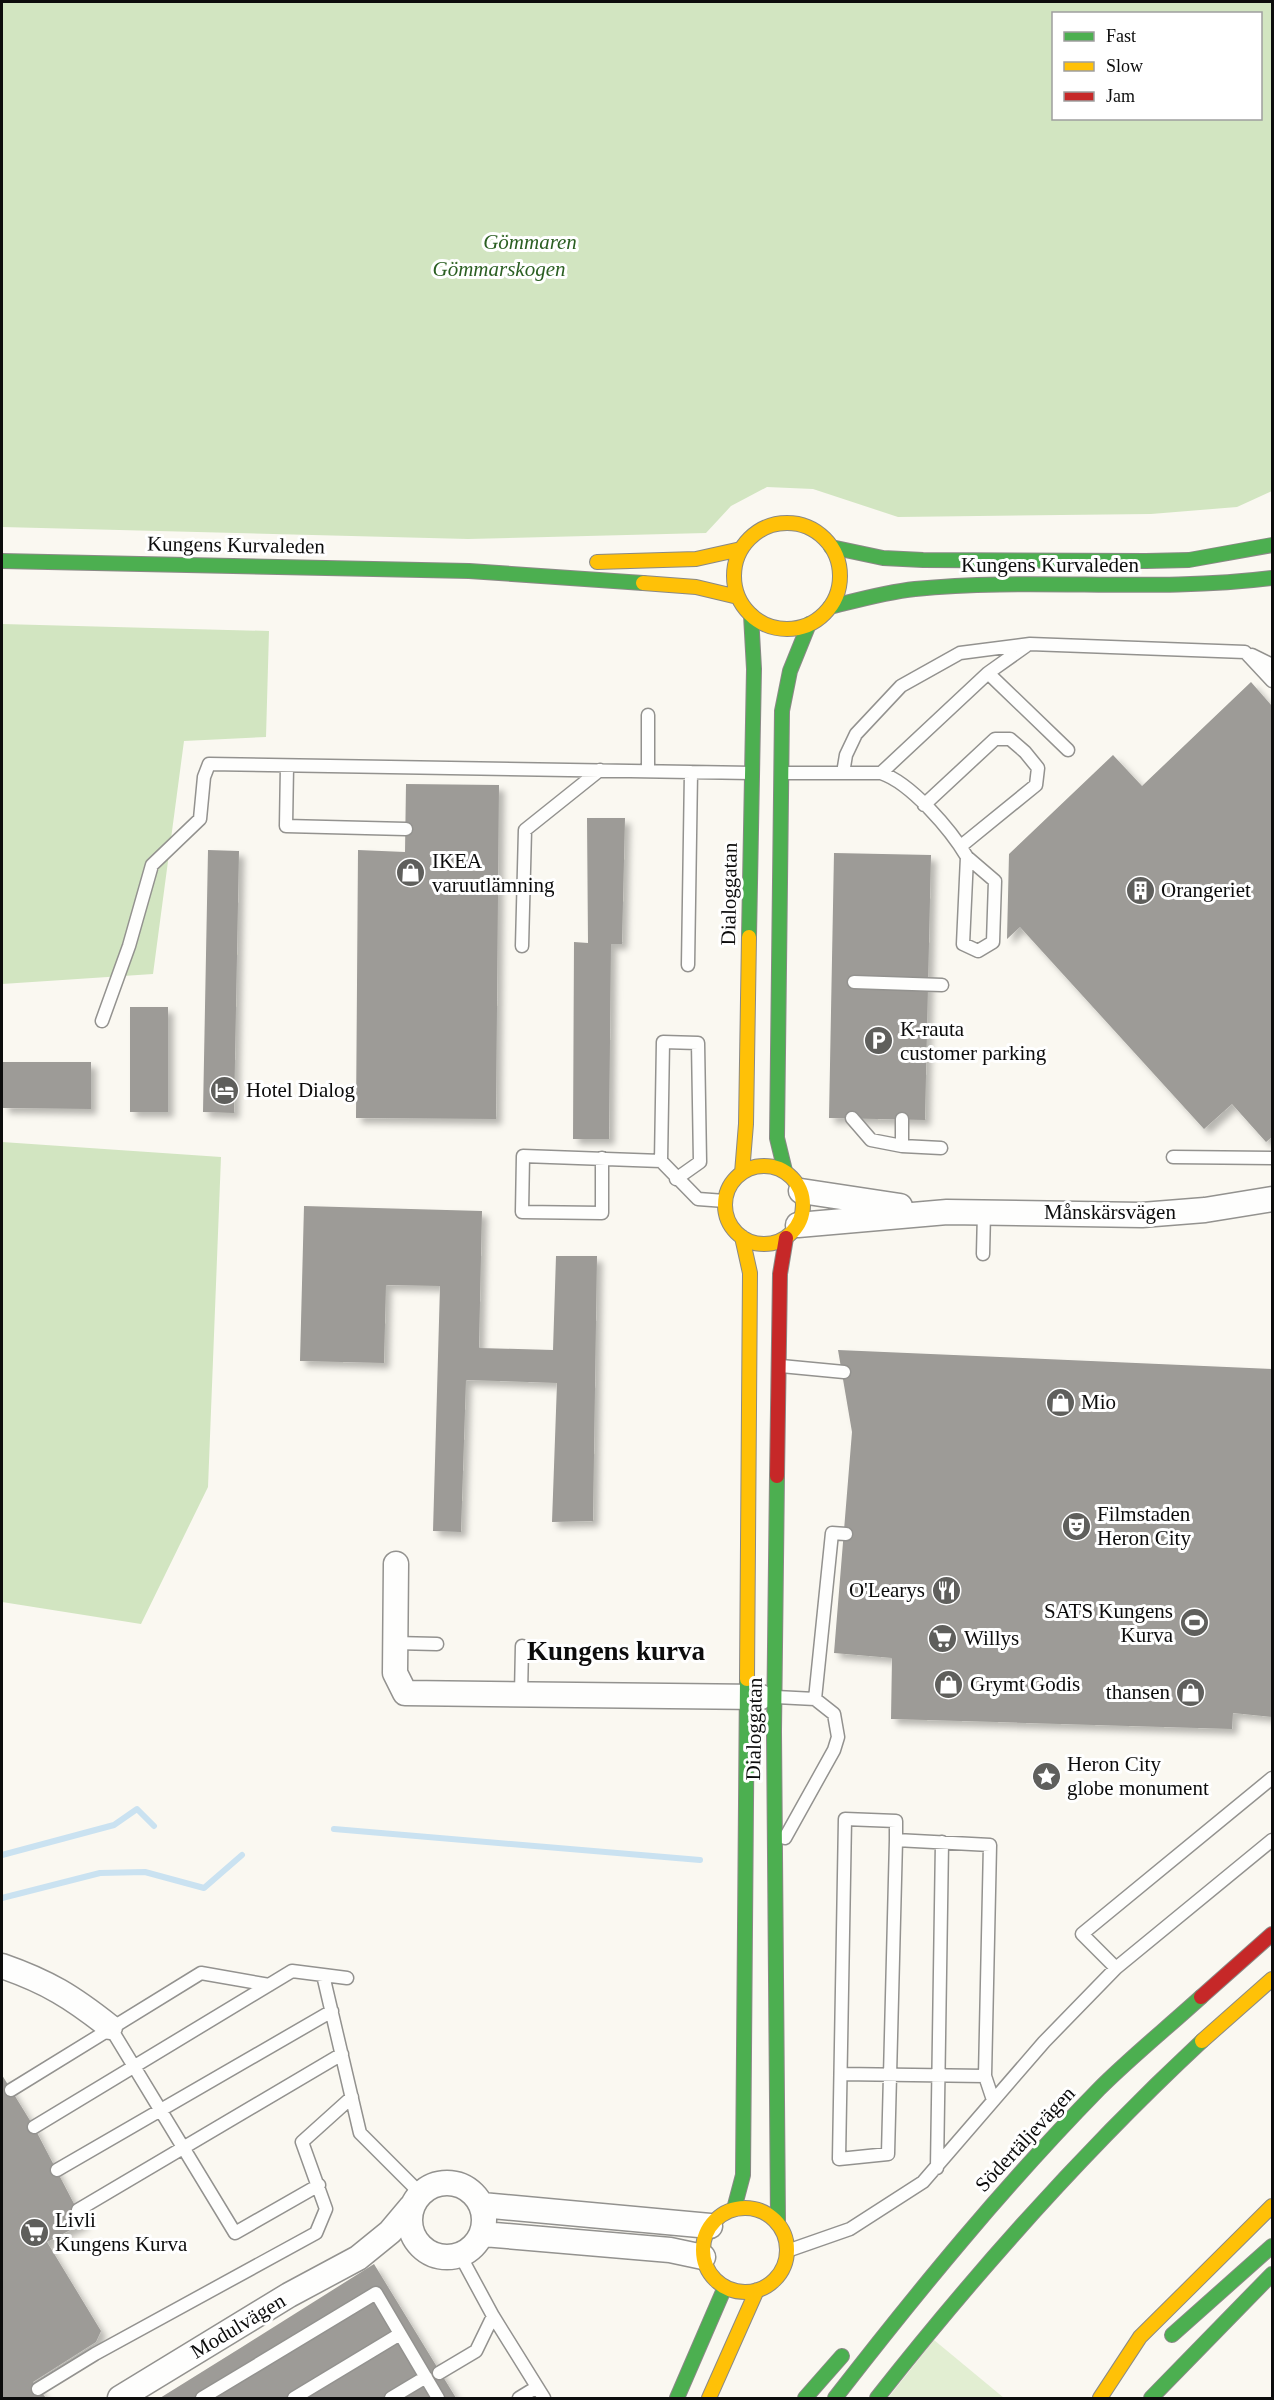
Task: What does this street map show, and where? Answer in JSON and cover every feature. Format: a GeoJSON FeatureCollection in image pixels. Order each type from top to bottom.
{"type":"FeatureCollection","features":[{"type":"Feature","properties":{"kind":"main road"},"geometry":{"type":"LineString","coordinates":[[786,523],[811,530],[831,547],[838,562],[840,578],[837,593],[830,607],[809,624],[794,628],[779,628],[751,615],[738,597],[734,581],[735,565],[741,549],[760,531],[786,523]]}},
{"type":"Feature","properties":{"kind":"main road","name":"Kungens Kurvaleden"},"geometry":{"type":"LineString","coordinates":[[831,547],[883,558],[922,560],[1146,561],[1189,560],[1272,545]]}},
{"type":"Feature","properties":{"kind":"main road"},"geometry":{"type":"LineString","coordinates":[[578,562],[696,559],[741,549]]}},
{"type":"Feature","properties":{"kind":"main road","name":"Kungens Kurvaleden"},"geometry":{"type":"LineString","coordinates":[[2,561],[470,571],[696,587],[738,597]]}},
{"type":"Feature","properties":{"kind":"main road","name":"Kungens Kurvaleden"},"geometry":{"type":"LineString","coordinates":[[470,571],[555,563]]}},
{"type":"Feature","properties":{"kind":"main road","name":"Kungens Kurvaleden"},"geometry":{"type":"LineString","coordinates":[[830,607],[885,593],[953,586],[1194,587],[1272,578]]}},
{"type":"Feature","properties":{"kind":"main road","name":"Dialoggatan"},"geometry":{"type":"LineString","coordinates":[[751,615],[754,669],[766,773],[777,1138],[784,1171]]}},
{"type":"Feature","properties":{"kind":"main road","name":"Dialoggatan"},"geometry":{"type":"LineString","coordinates":[[741,1173],[746,1138],[766,773],[785,691],[809,624]]}},
{"type":"Feature","properties":{"kind":"main road"},"geometry":{"type":"LineString","coordinates":[[770,1166],[784,1171],[795,1180],[804,1202],[792,1231],[769,1244],[750,1242],[742,1238],[732,1228],[726,1215],[725,1202],[730,1185],[741,1173],[755,1167],[770,1166]]}},
{"type":"Feature","properties":{"kind":"main road","name":"Dialoggatan"},"geometry":{"type":"LineString","coordinates":[[778,2222],[774,1857],[780,1274],[792,1231]]}},
{"type":"Feature","properties":{"kind":"main road","name":"Dialoggatan"},"geometry":{"type":"LineString","coordinates":[[734,2209],[743,2175],[747,1697],[750,1274],[742,1238]]}},
{"type":"Feature","properties":{"kind":"main road","name":"Södertäljevägen"},"geometry":{"type":"LineString","coordinates":[[835,2398],[913,2298],[974,2226],[1100,2088],[1272,1934]]}},
{"type":"Feature","properties":{"kind":"main road"},"geometry":{"type":"LineString","coordinates":[[877,2398],[968,2284],[1043,2198],[1128,2110],[1272,1979]]}},
{"type":"Feature","properties":{"kind":"main road"},"geometry":{"type":"LineString","coordinates":[[1100,2398],[1140,2337],[1272,2206]]}},
{"type":"Feature","properties":{"kind":"main road"},"geometry":{"type":"LineString","coordinates":[[750,2208],[765,2212],[778,2222],[785,2236],[788,2251],[783,2268],[773,2282],[757,2290],[741,2292],[725,2287],[711,2275],[703,2257],[704,2241],[710,2226],[720,2216],[734,2209],[750,2208]]}},
{"type":"Feature","properties":{"kind":"main road"},"geometry":{"type":"LineString","coordinates":[[1160,2347],[1272,2246]]}},
{"type":"Feature","properties":{"kind":"main road"},"geometry":{"type":"LineString","coordinates":[[1151,2398],[1272,2274]]}},
{"type":"Feature","properties":{"kind":"main road"},"geometry":{"type":"LineString","coordinates":[[677,2398],[725,2287]]}},
{"type":"Feature","properties":{"kind":"main road"},"geometry":{"type":"LineString","coordinates":[[709,2398],[757,2290]]}},
{"type":"Feature","properties":{"kind":"main road"},"geometry":{"type":"LineString","coordinates":[[865,2334],[913,2298]]}},
{"type":"Feature","properties":{"kind":"main road"},"geometry":{"type":"LineString","coordinates":[[805,2398],[848,2350]]}},
{"type":"Feature","properties":{"kind":"main road"},"geometry":{"type":"LineString","coordinates":[[1110,2398],[1131,2376]]}},
{"type":"Feature","properties":{"kind":"street","name":"Månskärsvägen"},"geometry":{"type":"LineString","coordinates":[[801,1191],[947,1212],[984,1213],[1142,1215],[1205,1210],[1272,1199]]}},
{"type":"Feature","properties":{"kind":"street","name":"Månskärsvägen"},"geometry":{"type":"LineString","coordinates":[[792,1231],[947,1212]]}},
{"type":"Feature","properties":{"kind":"street"},"geometry":{"type":"LineString","coordinates":[[396,1564],[395,1673],[405,1693],[776,1697]]}},
{"type":"Feature","properties":{"kind":"street"},"geometry":{"type":"LineString","coordinates":[[2,1966],[38,1978],[72,1996],[110,2027]]}},
{"type":"Feature","properties":{"kind":"street"},"geometry":{"type":"LineString","coordinates":[[454,2182],[466,2187],[482,2205],[485,2218],[483,2234],[469,2250],[460,2255],[448,2257],[432,2254],[421,2247],[412,2233],[409,2221],[416,2200],[429,2186],[454,2182]]}},
{"type":"Feature","properties":{"kind":"street","name":"Modulvägen"},"geometry":{"type":"LineString","coordinates":[[123,2398],[289,2295],[358,2258],[390,2232],[416,2200]]}},
{"type":"Feature","properties":{"kind":"street"},"geometry":{"type":"LineString","coordinates":[[482,2205],[710,2226]]}},
{"type":"Feature","properties":{"kind":"street"},"geometry":{"type":"LineString","coordinates":[[483,2234],[670,2250],[703,2257]]}},
{"type":"Feature","properties":{"kind":"street","name":"Modulvägen"},"geometry":{"type":"LineString","coordinates":[[358,2258],[397,2249],[421,2247]]}},
{"type":"Feature","properties":{"kind":"lane"},"geometry":{"type":"LineString","coordinates":[[843,773],[846,754],[856,734],[901,686],[960,653],[1030,644],[1245,652],[1272,665]]}},
{"type":"Feature","properties":{"kind":"lane"},"geometry":{"type":"LineString","coordinates":[[881,773],[988,673],[1030,644]]}},
{"type":"Feature","properties":{"kind":"lane"},"geometry":{"type":"LineString","coordinates":[[1245,652],[1272,681]]}},
{"type":"Feature","properties":{"kind":"lane"},"geometry":{"type":"LineString","coordinates":[[988,673],[1068,750]]}},
{"type":"Feature","properties":{"kind":"lane"},"geometry":{"type":"LineString","coordinates":[[648,715],[648,771]]}},
{"type":"Feature","properties":{"kind":"lane"},"geometry":{"type":"LineString","coordinates":[[102,1021],[129,946],[152,865],[200,819],[204,777],[209,764],[881,773],[896,778],[924,805],[964,852],[995,881],[993,942],[978,951],[963,944],[964,852],[1036,785],[1038,768],[1010,739],[995,739],[924,805]]}},
{"type":"Feature","properties":{"kind":"lane"},"geometry":{"type":"LineString","coordinates":[[287,766],[286,826],[406,829]]}},
{"type":"Feature","properties":{"kind":"lane"},"geometry":{"type":"LineString","coordinates":[[522,946],[525,830],[600,770]]}},
{"type":"Feature","properties":{"kind":"lane"},"geometry":{"type":"LineString","coordinates":[[688,965],[691,772]]}},
{"type":"Feature","properties":{"kind":"lane"},"geometry":{"type":"LineString","coordinates":[[854,982],[942,985]]}},
{"type":"Feature","properties":{"kind":"lane"},"geometry":{"type":"LineString","coordinates":[[676,1179],[700,1162],[698,1043],[663,1042],[661,1161],[676,1179],[698,1199],[725,1202]]}},
{"type":"Feature","properties":{"kind":"lane"},"geometry":{"type":"LineString","coordinates":[[852,1118],[871,1140],[902,1146],[941,1148]]}},
{"type":"Feature","properties":{"kind":"lane"},"geometry":{"type":"LineString","coordinates":[[902,1119],[902,1146]]}},
{"type":"Feature","properties":{"kind":"lane"},"geometry":{"type":"LineString","coordinates":[[602,1158],[602,1214],[522,1212],[523,1156],[602,1158],[661,1161]]}},
{"type":"Feature","properties":{"kind":"lane"},"geometry":{"type":"LineString","coordinates":[[1173,1157],[1272,1158]]}},
{"type":"Feature","properties":{"kind":"lane"},"geometry":{"type":"LineString","coordinates":[[983,1254],[984,1213]]}},
{"type":"Feature","properties":{"kind":"lane"},"geometry":{"type":"LineString","coordinates":[[779,1366],[844,1372]]}},
{"type":"Feature","properties":{"kind":"lane"},"geometry":{"type":"LineString","coordinates":[[815,1700],[832,1533],[846,1534]]}},
{"type":"Feature","properties":{"kind":"lane"},"geometry":{"type":"LineString","coordinates":[[395,1642],[437,1644]]}},
{"type":"Feature","properties":{"kind":"lane"},"geometry":{"type":"LineString","coordinates":[[520,1694],[522,1646]]}},
{"type":"Feature","properties":{"kind":"lane"},"geometry":{"type":"LineString","coordinates":[[774,1857],[834,1750],[838,1737],[834,1714],[815,1700],[776,1697]]}},
{"type":"Feature","properties":{"kind":"lane"},"geometry":{"type":"LineString","coordinates":[[1116,1968],[1082,1934],[1272,1778]]}},
{"type":"Feature","properties":{"kind":"lane"},"geometry":{"type":"LineString","coordinates":[[845,1819],[896,1821],[896,1840],[888,2154],[840,2158],[845,1819]]}},
{"type":"Feature","properties":{"kind":"lane"},"geometry":{"type":"LineString","coordinates":[[896,1840],[990,1845],[985,2076],[993,2100]]}},
{"type":"Feature","properties":{"kind":"lane"},"geometry":{"type":"LineString","coordinates":[[788,2251],[850,2229],[922,2182],[937,2168],[993,2100],[1116,1968],[1272,1840]]}},
{"type":"Feature","properties":{"kind":"lane"},"geometry":{"type":"LineString","coordinates":[[937,2168],[942,1842]]}},
{"type":"Feature","properties":{"kind":"lane"},"geometry":{"type":"LineString","coordinates":[[34,2127],[292,1971],[347,1978]]}},
{"type":"Feature","properties":{"kind":"lane"},"geometry":{"type":"LineString","coordinates":[[11,2090],[201,1973],[269,1985]]}},
{"type":"Feature","properties":{"kind":"lane"},"geometry":{"type":"LineString","coordinates":[[323,1975],[360,2133],[416,2200]]}},
{"type":"Feature","properties":{"kind":"lane"},"geometry":{"type":"LineString","coordinates":[[57,2170],[332,2011]]}},
{"type":"Feature","properties":{"kind":"lane"},"geometry":{"type":"LineString","coordinates":[[110,2027],[235,2233],[319,2185]]}},
{"type":"Feature","properties":{"kind":"lane"},"geometry":{"type":"LineString","coordinates":[[78,2210],[342,2054]]}},
{"type":"Feature","properties":{"kind":"lane"},"geometry":{"type":"LineString","coordinates":[[841,2074],[985,2076]]}},
{"type":"Feature","properties":{"kind":"lane"},"geometry":{"type":"LineString","coordinates":[[38,2389],[92,2350],[316,2233],[326,2209],[302,2142],[352,2097]]}},
{"type":"Feature","properties":{"kind":"lane"},"geometry":{"type":"LineString","coordinates":[[460,2255],[493,2316],[540,2393],[519,2398]]}},
{"type":"Feature","properties":{"kind":"lane"},"geometry":{"type":"LineString","coordinates":[[202,2398],[376,2293],[438,2398]]}},
{"type":"Feature","properties":{"kind":"lane"},"geometry":{"type":"LineString","coordinates":[[439,2373],[476,2351],[493,2316]]}},
{"type":"Feature","properties":{"kind":"lane"},"geometry":{"type":"LineString","coordinates":[[294,2398],[400,2334]]}},
{"type":"Feature","properties":{"kind":"lane"},"geometry":{"type":"LineString","coordinates":[[391,2398],[426,2377]]}},
{"type":"Feature","properties":{"kind":"green space","name":"Gömmarskogen"},"geometry":{"type":"Polygon","coordinates":[[[2,2],[1272,2],[1272,491],[1237,507],[1151,514],[898,517],[813,489],[767,487],[731,506],[706,533],[468,539],[2,527],[2,2]]]}},
{"type":"Feature","properties":{"kind":"green space"},"geometry":{"type":"Polygon","coordinates":[[[2,624],[269,631],[266,737],[184,741],[153,974],[2,984],[2,624]]]}},
{"type":"Feature","properties":{"kind":"green space"},"geometry":{"type":"Polygon","coordinates":[[[2,1142],[221,1157],[208,1487],[141,1624],[2,1602],[2,1142]]]}},
{"type":"Feature","properties":{"kind":"green space"},"geometry":{"type":"Polygon","coordinates":[[[934,2340],[1004,2398],[888,2398],[934,2340]]]}},
{"type":"Feature","properties":{"kind":"building","name":"Orangeriet"},"geometry":{"type":"Polygon","coordinates":[[[1251,682],[1272,706],[1272,1137],[1266,1142],[1232,1104],[1204,1129],[1020,927],[1007,939],[1009,854],[1113,755],[1142,786],[1251,682]]]}},
{"type":"Feature","properties":{"kind":"building"},"geometry":{"type":"Polygon","coordinates":[[[406,784],[499,785],[496,1119],[356,1118],[358,850],[405,852],[406,784]]]}},
{"type":"Feature","properties":{"kind":"building"},"geometry":{"type":"Polygon","coordinates":[[[587,818],[625,818],[622,944],[611,944],[609,1139],[573,1139],[574,942],[588,943],[587,818]]]}},
{"type":"Feature","properties":{"kind":"building"},"geometry":{"type":"Polygon","coordinates":[[[208,850],[239,851],[234,1113],[203,1112],[208,850]]]}},
{"type":"Feature","properties":{"kind":"building","name":"K-rauta customer parking"},"geometry":{"type":"Polygon","coordinates":[[[834,853],[931,855],[925,1120],[829,1118],[834,853]]]}},
{"type":"Feature","properties":{"kind":"building"},"geometry":{"type":"Polygon","coordinates":[[[130,1007],[168,1007],[168,1112],[130,1112],[130,1007]]]}},
{"type":"Feature","properties":{"kind":"building"},"geometry":{"type":"Polygon","coordinates":[[[3,1062],[91,1062],[91,1109],[3,1108],[3,1062]]]}},
{"type":"Feature","properties":{"kind":"building"},"geometry":{"type":"Polygon","coordinates":[[[304,1206],[482,1211],[479,1348],[553,1350],[556,1256],[597,1256],[593,1521],[552,1522],[557,1383],[466,1380],[461,1532],[433,1531],[440,1286],[386,1285],[384,1363],[300,1361],[304,1206]]]}},
{"type":"Feature","properties":{"kind":"building"},"geometry":{"type":"Polygon","coordinates":[[[838,1350],[1272,1369],[1272,1717],[1233,1713],[1232,1729],[891,1719],[892,1658],[834,1653],[852,1432],[838,1350]]]}},
{"type":"Feature","properties":{"kind":"building","name":"Livli Kungens Kurva"},"geometry":{"type":"Polygon","coordinates":[[[2,2075],[34,2127],[84,2223],[47,2242],[101,2331],[96,2342],[33,2382],[46,2398],[2,2398],[2,2075]]]}},
{"type":"Feature","properties":{"kind":"building"},"geometry":{"type":"Polygon","coordinates":[[[374,2264],[456,2398],[160,2398],[242,2347],[374,2264]]]}},
{"type":"Feature","properties":{"kind":"waterway"},"geometry":{"type":"LineString","coordinates":[[2,1855],[114,1825],[137,1809],[154,1826]]}},
{"type":"Feature","properties":{"kind":"waterway"},"geometry":{"type":"LineString","coordinates":[[334,1829],[700,1860]]}},
{"type":"Feature","properties":{"kind":"waterway"},"geometry":{"type":"LineString","coordinates":[[2,1898],[100,1873],[145,1872],[204,1888],[242,1855]]}},
{"type":"Feature","properties":{"kind":"traffic: fast"},"geometry":{"type":"LineString","coordinates":[[831,547],[883,558],[923,560],[1146,561],[1189,560],[1272,545]]}},
{"type":"Feature","properties":{"kind":"traffic: fast"},"geometry":{"type":"LineString","coordinates":[[2,561],[469,571],[643,583]]}},
{"type":"Feature","properties":{"kind":"traffic: fast"},"geometry":{"type":"LineString","coordinates":[[830,607],[893,592],[960,586],[1183,584],[1272,578]]}},
{"type":"Feature","properties":{"kind":"traffic: fast"},"geometry":{"type":"LineString","coordinates":[[749,937],[754,669],[751,615]]}},
{"type":"Feature","properties":{"kind":"traffic: fast"},"geometry":{"type":"LineString","coordinates":[[785,1171],[777,1138],[782,711],[790,671],[809,624]]}},
{"type":"Feature","properties":{"kind":"traffic: fast"},"geometry":{"type":"LineString","coordinates":[[777,1476],[774,1732],[778,2222]]}},
{"type":"Feature","properties":{"kind":"traffic: fast"},"geometry":{"type":"LineString","coordinates":[[734,2209],[743,2175],[747,1679]]}},
{"type":"Feature","properties":{"kind":"traffic: fast"},"geometry":{"type":"LineString","coordinates":[[835,2398],[930,2279],[1029,2163],[1111,2077],[1201,1997]]}},
{"type":"Feature","properties":{"kind":"traffic: fast"},"geometry":{"type":"LineString","coordinates":[[877,2398],[953,2304],[1033,2213],[1116,2125],[1202,2041]]}},
{"type":"Feature","properties":{"kind":"traffic: fast"},"geometry":{"type":"LineString","coordinates":[[1172,2335],[1272,2246]]}},
{"type":"Feature","properties":{"kind":"traffic: fast"},"geometry":{"type":"LineString","coordinates":[[1151,2398],[1272,2274]]}},
{"type":"Feature","properties":{"kind":"traffic: fast"},"geometry":{"type":"LineString","coordinates":[[677,2398],[725,2287]]}},
{"type":"Feature","properties":{"kind":"traffic: fast"},"geometry":{"type":"LineString","coordinates":[[805,2398],[842,2356]]}},
{"type":"Feature","properties":{"kind":"traffic: slow"},"geometry":{"type":"LineString","coordinates":[[787,523],[807,527],[824,539],[836,556],[840,576],[836,596],[824,613],[807,625],[787,629],[767,625],[750,613],[738,596],[734,576],[738,556],[750,539],[767,527],[787,523]]}},
{"type":"Feature","properties":{"kind":"traffic: slow"},"geometry":{"type":"LineString","coordinates":[[597,562],[696,559],[741,549]]}},
{"type":"Feature","properties":{"kind":"traffic: slow"},"geometry":{"type":"LineString","coordinates":[[643,583],[696,587],[738,597]]}},
{"type":"Feature","properties":{"kind":"traffic: slow"},"geometry":{"type":"LineString","coordinates":[[742,1173],[746,1124],[749,937]]}},
{"type":"Feature","properties":{"kind":"traffic: slow"},"geometry":{"type":"LineString","coordinates":[[764,1166],[779,1169],[792,1177],[800,1190],[803,1205],[800,1220],[792,1233],[779,1241],[764,1244],[749,1241],[736,1233],[728,1220],[725,1205],[728,1190],[736,1177],[749,1169],[764,1166]]}},
{"type":"Feature","properties":{"kind":"traffic: slow"},"geometry":{"type":"LineString","coordinates":[[742,1237],[750,1273],[747,1679]]}},
{"type":"Feature","properties":{"kind":"traffic: slow"},"geometry":{"type":"LineString","coordinates":[[1202,2041],[1272,1979]]}},
{"type":"Feature","properties":{"kind":"traffic: slow"},"geometry":{"type":"LineString","coordinates":[[1100,2398],[1140,2337],[1272,2206]]}},
{"type":"Feature","properties":{"kind":"traffic: slow"},"geometry":{"type":"LineString","coordinates":[[745,2208],[761,2211],[775,2220],[784,2234],[787,2250],[784,2266],[775,2280],[761,2289],[745,2292],[729,2289],[715,2280],[706,2266],[703,2250],[706,2234],[715,2220],[729,2211],[745,2208]]}},
{"type":"Feature","properties":{"kind":"traffic: slow"},"geometry":{"type":"LineString","coordinates":[[709,2398],[757,2290]]}},
{"type":"Feature","properties":{"kind":"traffic: jam"},"geometry":{"type":"LineString","coordinates":[[777,1476],[780,1274],[786,1238]]}},
{"type":"Feature","properties":{"kind":"traffic: jam"},"geometry":{"type":"LineString","coordinates":[[1201,1997],[1272,1934]]}},
{"type":"Feature","properties":{"kind":"place","name":"IKEA varuutlämning"},"geometry":{"type":"Point","coordinates":[411,873]}},
{"type":"Feature","properties":{"kind":"place","name":"Orangeriet"},"geometry":{"type":"Point","coordinates":[1140,890]}},
{"type":"Feature","properties":{"kind":"place","name":"K-rauta customer parking"},"geometry":{"type":"Point","coordinates":[879,1041]}},
{"type":"Feature","properties":{"kind":"place","name":"Hotel Dialog"},"geometry":{"type":"Point","coordinates":[225,1090]}},
{"type":"Feature","properties":{"kind":"place","name":"Mio"},"geometry":{"type":"Point","coordinates":[1060,1402]}},
{"type":"Feature","properties":{"kind":"place","name":"Filmstaden Heron City"},"geometry":{"type":"Point","coordinates":[1076,1526]}},
{"type":"Feature","properties":{"kind":"place","name":"O'Learys"},"geometry":{"type":"Point","coordinates":[946,1590]}},
{"type":"Feature","properties":{"kind":"place","name":"SATS Kungens Kurva"},"geometry":{"type":"Point","coordinates":[1194,1623]}},
{"type":"Feature","properties":{"kind":"place","name":"Willys"},"geometry":{"type":"Point","coordinates":[943,1638]}},
{"type":"Feature","properties":{"kind":"place","name":"Grymt Godis"},"geometry":{"type":"Point","coordinates":[949,1684]}},
{"type":"Feature","properties":{"kind":"place","name":"thansen"},"geometry":{"type":"Point","coordinates":[1191,1692]}},
{"type":"Feature","properties":{"kind":"place","name":"Heron City globe monument"},"geometry":{"type":"Point","coordinates":[1046,1776]}},
{"type":"Feature","properties":{"kind":"place","name":"Livli Kungens Kurva"},"geometry":{"type":"Point","coordinates":[34,2232]}},
{"type":"Feature","properties":{"kind":"district","name":"Kungens kurva"},"geometry":{"type":"Point","coordinates":[616,1651]}},
{"type":"Feature","properties":{"kind":"park label","name":"Gömmaren"},"geometry":{"type":"Point","coordinates":[530,242]}}]}
